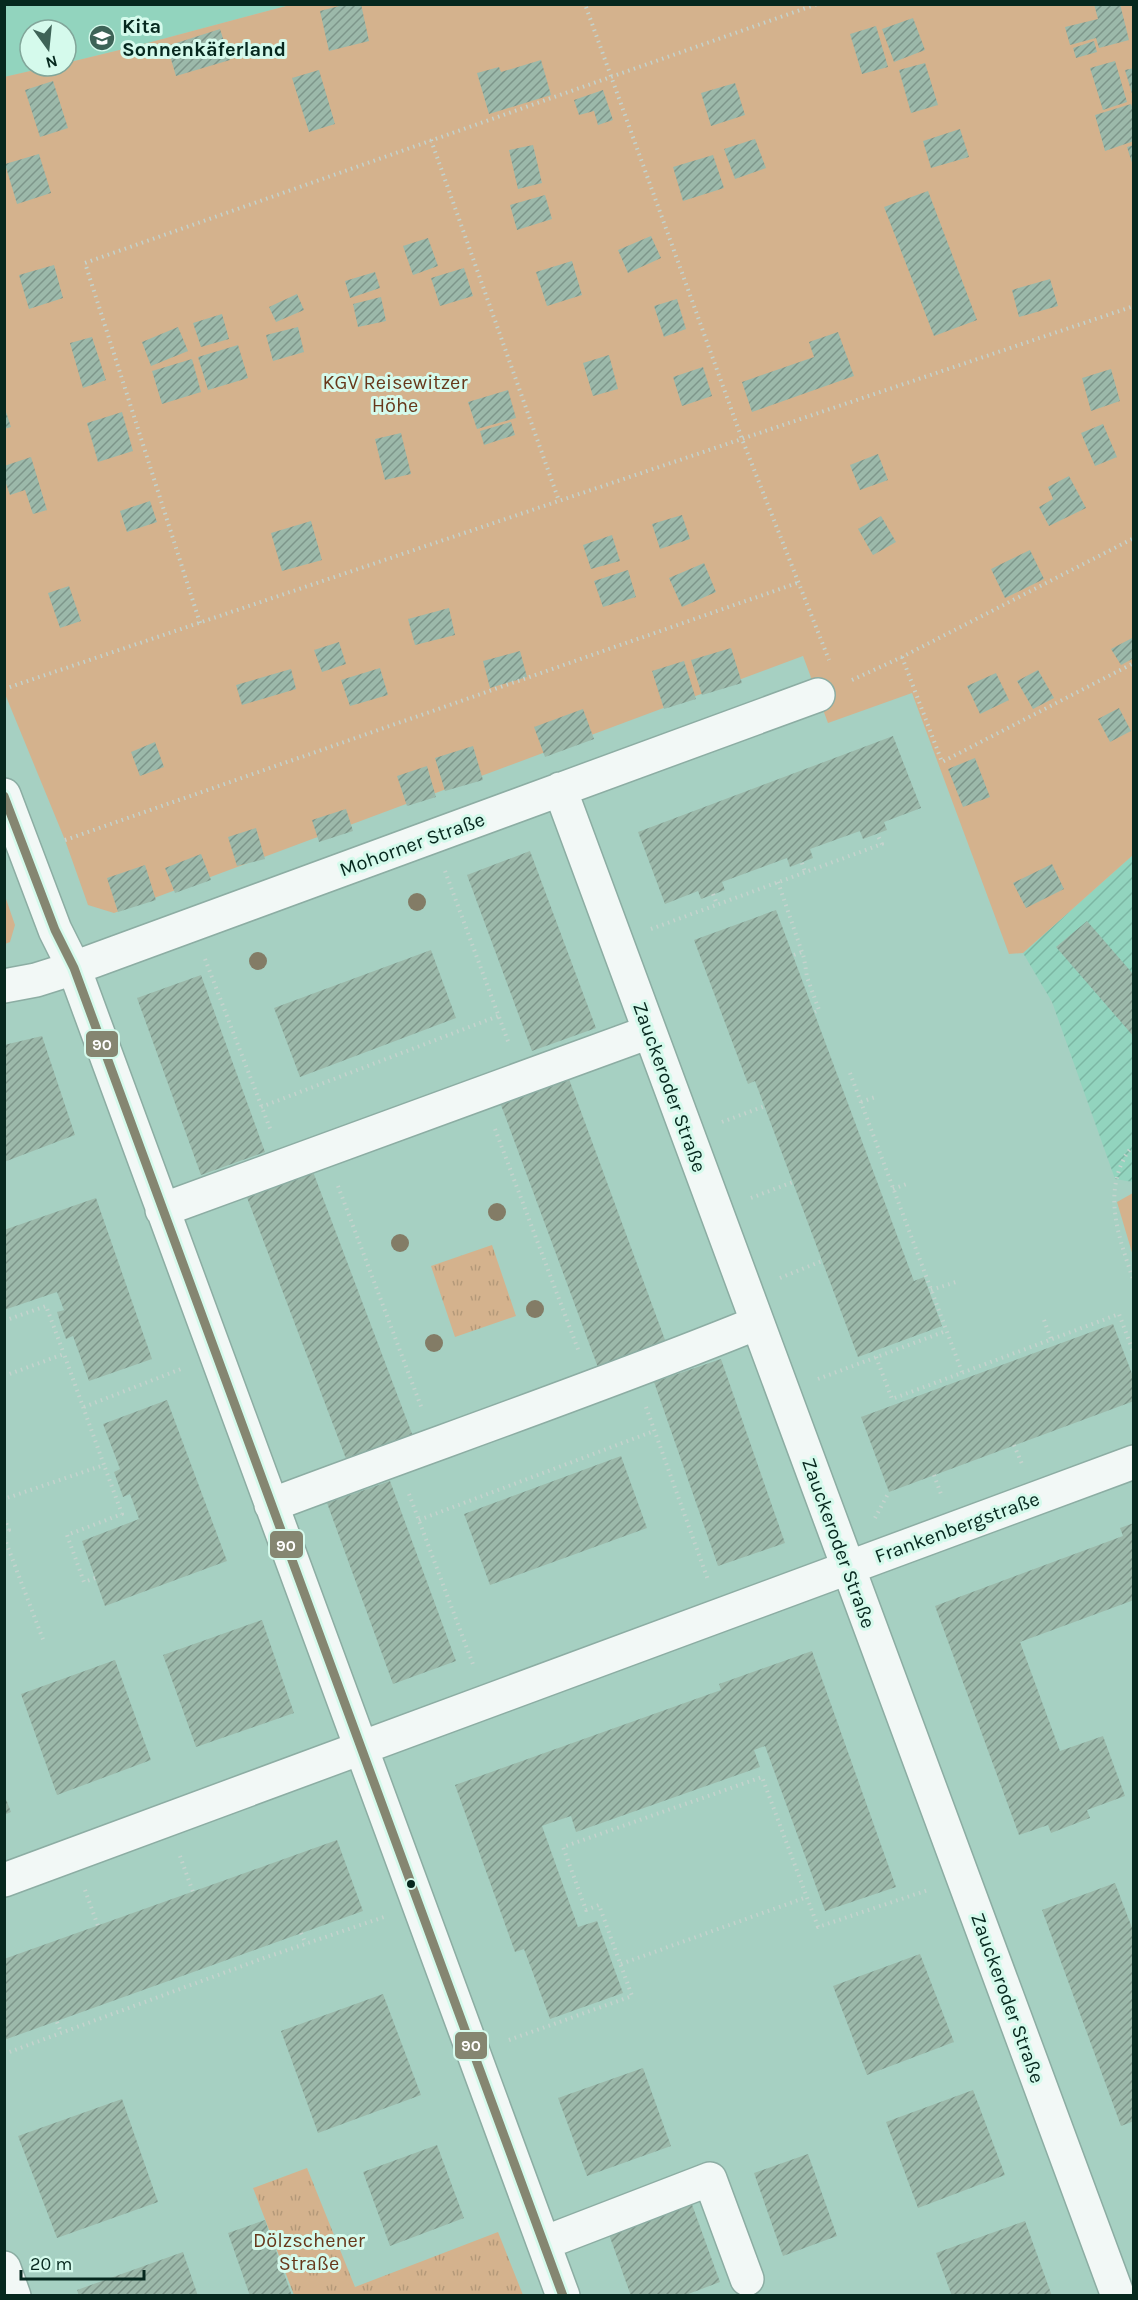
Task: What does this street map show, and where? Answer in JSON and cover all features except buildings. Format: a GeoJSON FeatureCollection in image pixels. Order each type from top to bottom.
{"type":"FeatureCollection","features":[{"type":"Feature","properties":{"kind":"street","name":"Mohorner Straße"},"geometry":{"type":"LineString","coordinates":[[4,986],[36,980],[74,968],[829,690]]}},
{"type":"Feature","properties":{"kind":"street","name":"Zauckeroder Straße"},"geometry":{"type":"LineString","coordinates":[[560,789],[1118,2295]]}},
{"type":"Feature","properties":{"kind":"street"},"geometry":{"type":"LineString","coordinates":[[4,795],[55,930],[74,968],[563,2295]]}},
{"type":"Feature","properties":{"kind":"street"},"geometry":{"type":"LineString","coordinates":[[162,1210],[649,1032]]}},
{"type":"Feature","properties":{"kind":"street"},"geometry":{"type":"LineString","coordinates":[[271,1505],[396,1457],[634,1372],[757,1323]]}},
{"type":"Feature","properties":{"kind":"street","name":"Frankenbergstraße"},"geometry":{"type":"LineString","coordinates":[[4,1880],[1134,1462]]}},
{"type":"Feature","properties":{"kind":"street"},"geometry":{"type":"LineString","coordinates":[[544,2243],[710,2179],[747,2279]]}},
{"type":"Feature","properties":{"kind":"street"},"geometry":{"type":"LineString","coordinates":[[4,2268],[14,2295]]}},
{"type":"Feature","properties":{"kind":"path"},"geometry":{"type":"LineString","coordinates":[[200,623],[85,262],[817,4]]}},
{"type":"Feature","properties":{"kind":"path"},"geometry":{"type":"LineString","coordinates":[[585,7],[742,439],[797,583],[829,690],[902,657],[1134,538]]}},
{"type":"Feature","properties":{"kind":"path"},"geometry":{"type":"LineString","coordinates":[[430,140],[559,501]]}},
{"type":"Feature","properties":{"kind":"path"},"geometry":{"type":"LineString","coordinates":[[4,689],[1134,306]]}},
{"type":"Feature","properties":{"kind":"path"},"geometry":{"type":"LineString","coordinates":[[64,840],[797,583]]}},
{"type":"Feature","properties":{"kind":"path"},"geometry":{"type":"LineString","coordinates":[[902,657],[942,762],[1134,663]]}},
{"type":"Feature","properties":{"kind":"path"},"geometry":{"type":"LineString","coordinates":[[616,942],[882,844],[877,834]]}},
{"type":"Feature","properties":{"kind":"path"},"geometry":{"type":"LineString","coordinates":[[432,837],[521,1079]]}},
{"type":"Feature","properties":{"kind":"path"},"geometry":{"type":"LineString","coordinates":[[802,863],[805,872]]}},
{"type":"Feature","properties":{"kind":"path"},"geometry":{"type":"LineString","coordinates":[[778,882],[819,1010],[814,1012]]}},
{"type":"Feature","properties":{"kind":"path"},"geometry":{"type":"LineString","coordinates":[[713,894],[717,904]]}},
{"type":"Feature","properties":{"kind":"path"},"geometry":{"type":"LineString","coordinates":[[192,924],[284,1166]]}},
{"type":"Feature","properties":{"kind":"path"},"geometry":{"type":"LineString","coordinates":[[794,956],[802,952]]}},
{"type":"Feature","properties":{"kind":"path"},"geometry":{"type":"LineString","coordinates":[[261,1107],[498,1016]]}},
{"type":"Feature","properties":{"kind":"path"},"geometry":{"type":"LineString","coordinates":[[850,1073],[962,1372]]}},
{"type":"Feature","properties":{"kind":"path"},"geometry":{"type":"LineString","coordinates":[[482,1094],[592,1387]]}},
{"type":"Feature","properties":{"kind":"path"},"geometry":{"type":"LineString","coordinates":[[861,1102],[878,1096]]}},
{"type":"Feature","properties":{"kind":"path"},"geometry":{"type":"LineString","coordinates":[[759,1108],[765,1106]]}},
{"type":"Feature","properties":{"kind":"path"},"geometry":{"type":"LineString","coordinates":[[1134,1146],[1128,1151],[1115,1179],[1113,1206],[1118,1234],[1134,1282]]}},
{"type":"Feature","properties":{"kind":"path"},"geometry":{"type":"LineString","coordinates":[[325,1151],[435,1443]]}},
{"type":"Feature","properties":{"kind":"path"},"geometry":{"type":"LineString","coordinates":[[787,1185],[793,1182]]}},
{"type":"Feature","properties":{"kind":"path"},"geometry":{"type":"LineString","coordinates":[[893,1189],[909,1183]]}},
{"type":"Feature","properties":{"kind":"path"},"geometry":{"type":"LineString","coordinates":[[817,1263],[822,1261]]}},
{"type":"Feature","properties":{"kind":"path"},"geometry":{"type":"LineString","coordinates":[[931,1290],[956,1282]]}},
{"type":"Feature","properties":{"kind":"path"},"geometry":{"type":"LineString","coordinates":[[4,1321],[46,1306],[122,1514],[67,1535],[84,1582],[95,1578]]}},
{"type":"Feature","properties":{"kind":"path"},"geometry":{"type":"LineString","coordinates":[[876,1357],[892,1399],[1119,1314],[1134,1354]]}},
{"type":"Feature","properties":{"kind":"path"},"geometry":{"type":"LineString","coordinates":[[1044,1320],[1051,1339]]}},
{"type":"Feature","properties":{"kind":"path"},"geometry":{"type":"LineString","coordinates":[[783,1392],[946,1331]]}},
{"type":"Feature","properties":{"kind":"path"},"geometry":{"type":"LineString","coordinates":[[4,1376],[64,1354]]}},
{"type":"Feature","properties":{"kind":"path"},"geometry":{"type":"LineString","coordinates":[[634,1372],[720,1615]]}},
{"type":"Feature","properties":{"kind":"path"},"geometry":{"type":"LineString","coordinates":[[84,1407],[154,1380]]}},
{"type":"Feature","properties":{"kind":"path"},"geometry":{"type":"LineString","coordinates":[[419,1520],[654,1431]]}},
{"type":"Feature","properties":{"kind":"path"},"geometry":{"type":"LineString","coordinates":[[1014,1445],[1017,1453]]}},
{"type":"Feature","properties":{"kind":"path"},"geometry":{"type":"LineString","coordinates":[[396,1457],[487,1701]]}},
{"type":"Feature","properties":{"kind":"path"},"geometry":{"type":"LineString","coordinates":[[4,1499],[104,1465]]}},
{"type":"Feature","properties":{"kind":"path"},"geometry":{"type":"LineString","coordinates":[[934,1475],[936,1482]]}},
{"type":"Feature","properties":{"kind":"path"},"geometry":{"type":"LineString","coordinates":[[875,1518],[889,1492]]}},
{"type":"Feature","properties":{"kind":"path"},"geometry":{"type":"LineString","coordinates":[[4,1518],[9,1530],[4,1531]]}},
{"type":"Feature","properties":{"kind":"path"},"geometry":{"type":"LineString","coordinates":[[4,1537],[44,1642]]}},
{"type":"Feature","properties":{"kind":"path"},"geometry":{"type":"LineString","coordinates":[[473,2052],[632,1995],[599,1905],[586,1910],[563,1847],[762,1777],[818,1927],[963,1878]]}},
{"type":"Feature","properties":{"kind":"path"},"geometry":{"type":"LineString","coordinates":[[621,1964],[807,1897]]}},
{"type":"Feature","properties":{"kind":"path"},"geometry":{"type":"LineString","coordinates":[[4,2054],[419,1905]]}},
{"type":"Feature","properties":{"kind":"path"},"geometry":{"type":"LineString","coordinates":[[301,1933],[306,1944]]}},
{"type":"Feature","properties":{"kind":"path"},"geometry":{"type":"LineString","coordinates":[[57,2022],[61,2032]]}},
{"type":"Feature","properties":{"kind":"shaded area"},"geometry":{"type":"Polygon","coordinates":[[[4,5],[290,5],[78,60],[78,18],[18,18],[18,74],[5,77],[4,5]]]}},
{"type":"Feature","properties":{"kind":"shaded area"},"geometry":{"type":"Polygon","coordinates":[[[1133,855],[1133,1182],[1115,1179],[1052,1002],[1023,953],[1133,855]]]}},
{"type":"Feature","properties":{"kind":"green space","name":"KGV Reisewitzer Höhe"},"geometry":{"type":"Polygon","coordinates":[[[290,5],[1133,5],[1133,855],[1023,953],[1009,954],[912,693],[828,723],[803,656],[114,913],[88,905],[65,840],[5,694],[4,77],[18,74],[18,78],[78,78],[78,60],[290,5]]]}},
{"type":"Feature","properties":{"kind":"green space"},"geometry":{"type":"Polygon","coordinates":[[[5,896],[15,925],[10,942],[5,944],[5,896]]]}},
{"type":"Feature","properties":{"kind":"green space"},"geometry":{"type":"Polygon","coordinates":[[[1133,1193],[1133,1256],[1117,1202],[1133,1193]]]}},
{"type":"Feature","properties":{"kind":"green space"},"geometry":{"type":"Polygon","coordinates":[[[492,1245],[516,1316],[455,1337],[431,1266],[492,1245]]]}},
{"type":"Feature","properties":{"kind":"green space","name":"Dölzschener Straße"},"geometry":{"type":"Polygon","coordinates":[[[307,2168],[355,2287],[498,2232],[523,2295],[294,2295],[253,2188],[307,2168]]]}},
{"type":"Feature","properties":{"kind":"transit line","name":"90"},"geometry":{"type":"LineString","coordinates":[[4,796],[55,930],[74,968],[563,2296]]}},
{"type":"Feature","properties":{"kind":"place","name":"Kita Sonnenkäferland"},"geometry":{"type":"Point","coordinates":[102,38]}}]}
